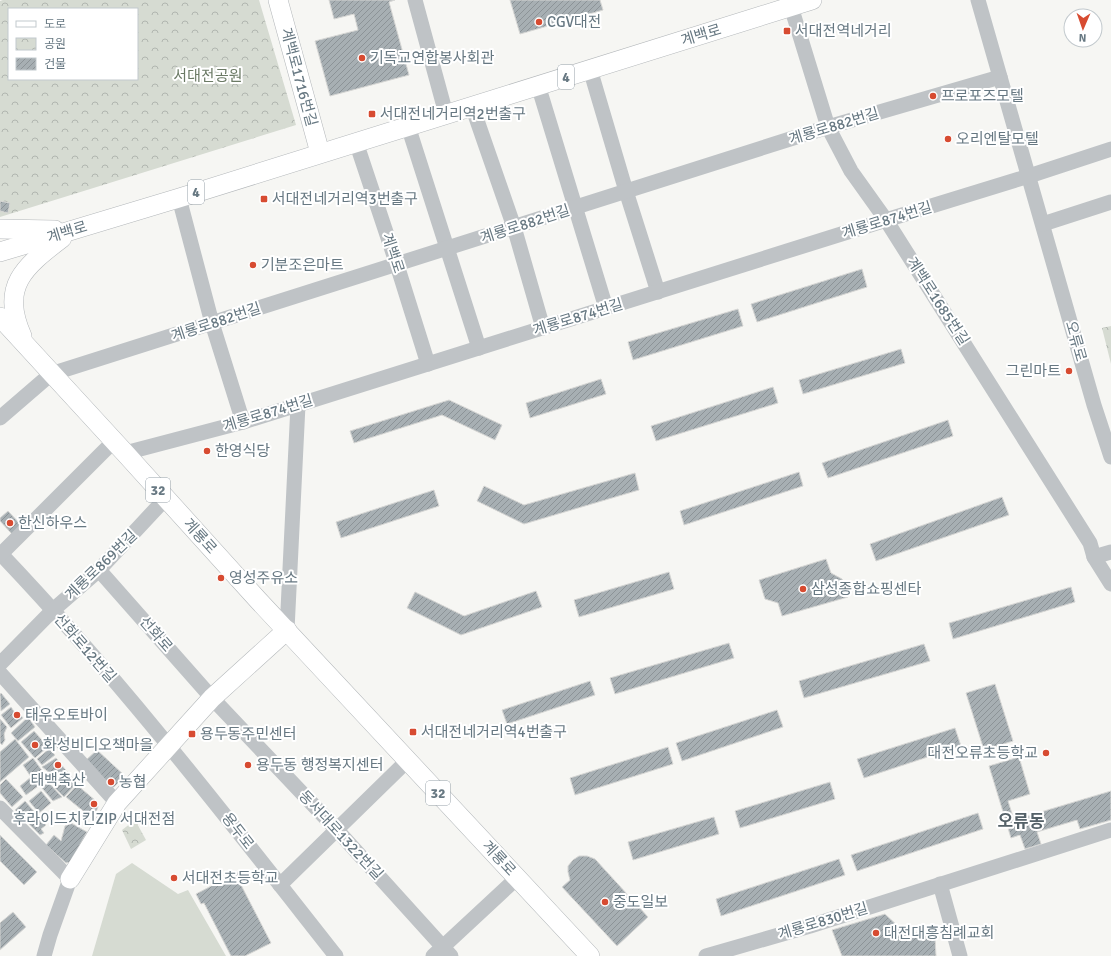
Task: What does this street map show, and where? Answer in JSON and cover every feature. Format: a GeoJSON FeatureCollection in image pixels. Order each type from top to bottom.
{"type":"FeatureCollection","features":[{"type":"Feature","properties":{"kind":"main road","name":"계백로1716번길"},"geometry":{"type":"LineString","coordinates":[[278,0],[320,153]]}},
{"type":"Feature","properties":{"kind":"main road","name":"계백로"},"geometry":{"type":"LineString","coordinates":[[0,252],[179,198],[590,69],[790,3],[812,0]]}},
{"type":"Feature","properties":{"kind":"main road"},"geometry":{"type":"LineString","coordinates":[[0,229],[72,231]]}},
{"type":"Feature","properties":{"kind":"main road"},"geometry":{"type":"LineString","coordinates":[[29,350],[18,329],[14,317],[12,303],[13,291],[18,278],[41,254],[72,231]]}},
{"type":"Feature","properties":{"kind":"main road","name":"계룡로"},"geometry":{"type":"LineString","coordinates":[[0,317],[287,630],[590,956]]}},
{"type":"Feature","properties":{"kind":"main road"},"geometry":{"type":"LineString","coordinates":[[0,329],[29,350]]}},
{"type":"Feature","properties":{"kind":"main road"},"geometry":{"type":"LineString","coordinates":[[70,879],[117,802],[212,698],[287,630]]}},
{"type":"Feature","properties":{"kind":"street"},"geometry":{"type":"LineString","coordinates":[[415,0],[446,114]]}},
{"type":"Feature","properties":{"kind":"street","name":"오류로"},"geometry":{"type":"LineString","coordinates":[[978,0],[1092,397],[1111,457]]}},
{"type":"Feature","properties":{"kind":"street","name":"계백로1685번길"},"geometry":{"type":"LineString","coordinates":[[790,3],[828,127],[851,171],[886,220],[1006,408],[1090,543],[1094,557],[1111,584]]}},
{"type":"Feature","properties":{"kind":"street"},"geometry":{"type":"LineString","coordinates":[[590,69],[658,292]]}},
{"type":"Feature","properties":{"kind":"street","name":"계룡로882번길"},"geometry":{"type":"LineString","coordinates":[[51,374],[828,127],[1000,77]]}},
{"type":"Feature","properties":{"kind":"street"},"geometry":{"type":"LineString","coordinates":[[538,85],[606,308]]}},
{"type":"Feature","properties":{"kind":"street"},"geometry":{"type":"LineString","coordinates":[[472,106],[514,227],[543,328]]}},
{"type":"Feature","properties":{"kind":"street"},"geometry":{"type":"LineString","coordinates":[[408,126],[479,348]]}},
{"type":"Feature","properties":{"kind":"street","name":"계백로"},"geometry":{"type":"LineString","coordinates":[[356,142],[397,264],[428,364]]}},
{"type":"Feature","properties":{"kind":"street"},"geometry":{"type":"LineString","coordinates":[[1029,176],[1111,149]]}},
{"type":"Feature","properties":{"kind":"street","name":"계룡로874번길"},"geometry":{"type":"LineString","coordinates":[[120,447],[243,422],[1029,176]]}},
{"type":"Feature","properties":{"kind":"street"},"geometry":{"type":"LineString","coordinates":[[179,198],[212,323],[243,422]]}},
{"type":"Feature","properties":{"kind":"street"},"geometry":{"type":"LineString","coordinates":[[1042,224],[1111,202]]}},
{"type":"Feature","properties":{"kind":"street"},"geometry":{"type":"LineString","coordinates":[[0,418],[51,374]]}},
{"type":"Feature","properties":{"kind":"street"},"geometry":{"type":"LineString","coordinates":[[287,630],[298,405]]}},
{"type":"Feature","properties":{"kind":"street"},"geometry":{"type":"LineString","coordinates":[[0,554],[120,447]]}},
{"type":"Feature","properties":{"kind":"street","name":"계룡로869번길"},"geometry":{"type":"LineString","coordinates":[[0,664],[53,610],[99,570],[166,498]]}},
{"type":"Feature","properties":{"kind":"street"},"geometry":{"type":"LineString","coordinates":[[1094,557],[1111,552]]}},
{"type":"Feature","properties":{"kind":"street","name":"선화로12번길"},"geometry":{"type":"LineString","coordinates":[[0,554],[53,610],[169,745]]}},
{"type":"Feature","properties":{"kind":"street","name":"선화로"},"geometry":{"type":"LineString","coordinates":[[99,570],[212,698]]}},
{"type":"Feature","properties":{"kind":"street"},"geometry":{"type":"LineString","coordinates":[[0,673],[117,802]]}},
{"type":"Feature","properties":{"kind":"street","name":"동서대로1322번길"},"geometry":{"type":"LineString","coordinates":[[212,698],[338,830],[442,953]]}},
{"type":"Feature","properties":{"kind":"street","name":"용두로"},"geometry":{"type":"LineString","coordinates":[[169,745],[336,956]]}},
{"type":"Feature","properties":{"kind":"street"},"geometry":{"type":"LineString","coordinates":[[280,885],[408,760]]}},
{"type":"Feature","properties":{"kind":"street"},"geometry":{"type":"LineString","coordinates":[[0,808],[70,879],[44,956]]}},
{"type":"Feature","properties":{"kind":"street","name":"계룡로830번길"},"geometry":{"type":"LineString","coordinates":[[706,956],[731,953],[810,926],[1111,830]]}},
{"type":"Feature","properties":{"kind":"street"},"geometry":{"type":"LineString","coordinates":[[442,953],[517,878]]}},
{"type":"Feature","properties":{"kind":"street"},"geometry":{"type":"LineString","coordinates":[[940,884],[960,956]]}},
{"type":"Feature","properties":{"kind":"green space","name":"서대전공원"},"geometry":{"type":"Polygon","coordinates":[[[259,0],[296,125],[0,217],[0,1],[259,0]]]}},
{"type":"Feature","properties":{"kind":"green space"},"geometry":{"type":"Polygon","coordinates":[[[1111,326],[1111,364],[1102,328],[1111,326]]]}},
{"type":"Feature","properties":{"kind":"green space"},"geometry":{"type":"Polygon","coordinates":[[[135,820],[146,840],[131,849],[122,830],[135,820]]]}},
{"type":"Feature","properties":{"kind":"green space"},"geometry":{"type":"Polygon","coordinates":[[[132,863],[178,894],[188,890],[226,956],[92,956],[116,874],[132,863]]]}},
{"type":"Feature","properties":{"kind":"building","name":"기독교연합봉사회관"},"geometry":{"type":"Polygon","coordinates":[[[329,0],[395,0],[389,2],[409,75],[330,96],[315,41],[358,30],[354,14],[334,19],[329,0]]]}},
{"type":"Feature","properties":{"kind":"building","name":"CGV대전"},"geometry":{"type":"Polygon","coordinates":[[[510,0],[600,0],[603,10],[520,34],[510,0]]]}},
{"type":"Feature","properties":{"kind":"building"},"geometry":{"type":"Polygon","coordinates":[[[0,201],[10,203],[8,213],[0,211],[0,201]]]}},
{"type":"Feature","properties":{"kind":"building"},"geometry":{"type":"Polygon","coordinates":[[[862,269],[867,287],[757,322],[751,304],[862,269]]]}},
{"type":"Feature","properties":{"kind":"building"},"geometry":{"type":"Polygon","coordinates":[[[738,309],[743,326],[633,360],[628,342],[738,309]]]}},
{"type":"Feature","properties":{"kind":"building"},"geometry":{"type":"Polygon","coordinates":[[[901,349],[905,363],[803,394],[799,380],[901,349]]]}},
{"type":"Feature","properties":{"kind":"building"},"geometry":{"type":"Polygon","coordinates":[[[601,379],[606,394],[530,418],[526,403],[601,379]]]}},
{"type":"Feature","properties":{"kind":"building"},"geometry":{"type":"Polygon","coordinates":[[[773,387],[778,403],[656,441],[651,426],[773,387]]]}},
{"type":"Feature","properties":{"kind":"building"},"geometry":{"type":"Polygon","coordinates":[[[449,400],[502,425],[495,440],[442,415],[354,443],[350,431],[449,400]]]}},
{"type":"Feature","properties":{"kind":"building"},"geometry":{"type":"Polygon","coordinates":[[[948,420],[953,436],[828,478],[822,463],[948,420]]]}},
{"type":"Feature","properties":{"kind":"building"},"geometry":{"type":"Polygon","coordinates":[[[799,472],[803,486],[684,525],[680,511],[799,472]]]}},
{"type":"Feature","properties":{"kind":"building"},"geometry":{"type":"Polygon","coordinates":[[[635,473],[639,490],[524,524],[477,501],[484,486],[524,505],[635,473]]]}},
{"type":"Feature","properties":{"kind":"building"},"geometry":{"type":"Polygon","coordinates":[[[434,490],[439,506],[341,538],[336,522],[434,490]]]}},
{"type":"Feature","properties":{"kind":"building"},"geometry":{"type":"Polygon","coordinates":[[[1002,497],[1009,515],[876,561],[870,544],[1002,497]]]}},
{"type":"Feature","properties":{"kind":"building","name":"한신하우스"},"geometry":{"type":"Polygon","coordinates":[[[8,511],[21,525],[12,534],[0,521],[0,518],[8,511]]]}},
{"type":"Feature","properties":{"kind":"building","name":"삼성종합쇼핑센타"},"geometry":{"type":"Polygon","coordinates":[[[826,559],[831,573],[842,579],[848,597],[782,616],[778,603],[765,599],[759,580],[826,559]]]}},
{"type":"Feature","properties":{"kind":"building"},"geometry":{"type":"Polygon","coordinates":[[[669,572],[674,589],[579,617],[574,600],[669,572]]]}},
{"type":"Feature","properties":{"kind":"building"},"geometry":{"type":"Polygon","coordinates":[[[1071,587],[1075,602],[953,639],[949,623],[1071,587]]]}},
{"type":"Feature","properties":{"kind":"building"},"geometry":{"type":"Polygon","coordinates":[[[536,591],[542,607],[461,635],[407,608],[415,592],[464,616],[536,591]]]}},
{"type":"Feature","properties":{"kind":"building"},"geometry":{"type":"Polygon","coordinates":[[[729,643],[734,658],[615,694],[610,678],[729,643]]]}},
{"type":"Feature","properties":{"kind":"building"},"geometry":{"type":"Polygon","coordinates":[[[924,644],[930,661],[804,698],[799,681],[924,644]]]}},
{"type":"Feature","properties":{"kind":"building"},"geometry":{"type":"Polygon","coordinates":[[[590,681],[595,695],[507,724],[502,710],[590,681]]]}},
{"type":"Feature","properties":{"kind":"building"},"geometry":{"type":"Polygon","coordinates":[[[995,684],[1013,741],[984,750],[966,693],[995,684]]]}},
{"type":"Feature","properties":{"kind":"building"},"geometry":{"type":"Polygon","coordinates":[[[1,693],[10,704],[1,711],[0,694],[1,693]]]}},
{"type":"Feature","properties":{"kind":"building"},"geometry":{"type":"Polygon","coordinates":[[[11,707],[15,713],[17,711],[23,718],[11,728],[1,715],[11,707]]]}},
{"type":"Feature","properties":{"kind":"building"},"geometry":{"type":"Polygon","coordinates":[[[777,710],[783,727],[682,761],[676,743],[777,710]]]}},
{"type":"Feature","properties":{"kind":"building"},"geometry":{"type":"Polygon","coordinates":[[[28,717],[35,727],[18,741],[11,733],[28,717]]]}},
{"type":"Feature","properties":{"kind":"building"},"geometry":{"type":"Polygon","coordinates":[[[0,719],[7,727],[4,734],[5,740],[2,745],[0,743],[0,719]]]}},
{"type":"Feature","properties":{"kind":"building"},"geometry":{"type":"Polygon","coordinates":[[[955,728],[961,746],[864,778],[857,759],[955,728]]]}},
{"type":"Feature","properties":{"kind":"building","name":"화성비디오책마을"},"geometry":{"type":"Polygon","coordinates":[[[34,731],[48,747],[35,758],[21,742],[34,731]]]}},
{"type":"Feature","properties":{"kind":"building"},"geometry":{"type":"Polygon","coordinates":[[[15,739],[29,757],[0,782],[0,752],[15,739]]]}},
{"type":"Feature","properties":{"kind":"building"},"geometry":{"type":"Polygon","coordinates":[[[668,747],[673,764],[575,795],[570,778],[668,747]]]}},
{"type":"Feature","properties":{"kind":"building"},"geometry":{"type":"Polygon","coordinates":[[[49,749],[55,755],[42,765],[37,759],[49,749]]]}},
{"type":"Feature","properties":{"kind":"building"},"geometry":{"type":"Polygon","coordinates":[[[97,750],[125,776],[114,787],[110,787],[84,762],[97,750]]]}},
{"type":"Feature","properties":{"kind":"building"},"geometry":{"type":"Polygon","coordinates":[[[1019,757],[1030,794],[1008,801],[1014,820],[1111,791],[1111,820],[1080,829],[1077,820],[1037,832],[1041,844],[1025,849],[1020,835],[1011,838],[989,766],[1019,757]]]}},
{"type":"Feature","properties":{"kind":"building"},"geometry":{"type":"Polygon","coordinates":[[[33,758],[48,779],[26,795],[20,786],[31,777],[23,765],[33,758]]]}},
{"type":"Feature","properties":{"kind":"building"},"geometry":{"type":"Polygon","coordinates":[[[56,758],[69,774],[55,784],[47,776],[50,773],[42,767],[56,758]]]}},
{"type":"Feature","properties":{"kind":"building"},"geometry":{"type":"Polygon","coordinates":[[[71,776],[77,783],[64,797],[55,788],[60,784],[62,785],[71,776]]]}},
{"type":"Feature","properties":{"kind":"building"},"geometry":{"type":"Polygon","coordinates":[[[6,779],[23,797],[12,807],[0,793],[0,785],[6,779]]]}},
{"type":"Feature","properties":{"kind":"building"},"geometry":{"type":"Polygon","coordinates":[[[48,782],[62,797],[53,801],[42,788],[48,782]]]}},
{"type":"Feature","properties":{"kind":"building"},"geometry":{"type":"Polygon","coordinates":[[[830,782],[835,799],[740,828],[735,811],[830,782]]]}},
{"type":"Feature","properties":{"kind":"building"},"geometry":{"type":"Polygon","coordinates":[[[77,785],[96,801],[98,807],[93,819],[66,797],[77,785]]]}},
{"type":"Feature","properties":{"kind":"building"},"geometry":{"type":"Polygon","coordinates":[[[41,791],[51,803],[39,813],[29,801],[41,791]]]}},
{"type":"Feature","properties":{"kind":"building"},"geometry":{"type":"Polygon","coordinates":[[[25,801],[46,825],[41,829],[44,833],[40,835],[15,810],[25,801]]]}},
{"type":"Feature","properties":{"kind":"building"},"geometry":{"type":"Polygon","coordinates":[[[978,813],[983,829],[857,871],[851,855],[978,813]]]}},
{"type":"Feature","properties":{"kind":"building"},"geometry":{"type":"Polygon","coordinates":[[[714,817],[719,834],[633,860],[628,842],[714,817]]]}},
{"type":"Feature","properties":{"kind":"building"},"geometry":{"type":"Polygon","coordinates":[[[71,823],[87,832],[70,862],[66,863],[46,845],[54,835],[61,841],[65,826],[71,823]]]}},
{"type":"Feature","properties":{"kind":"building"},"geometry":{"type":"Polygon","coordinates":[[[0,835],[37,872],[24,885],[0,861],[0,835]]]}},
{"type":"Feature","properties":{"kind":"building","name":"중도일보"},"geometry":{"type":"Polygon","coordinates":[[[579,856],[587,856],[595,859],[648,917],[617,946],[562,887],[570,880],[568,866],[579,856]]]}},
{"type":"Feature","properties":{"kind":"building"},"geometry":{"type":"Polygon","coordinates":[[[839,859],[845,875],[721,916],[716,899],[839,859]]]}},
{"type":"Feature","properties":{"kind":"building"},"geometry":{"type":"Polygon","coordinates":[[[238,872],[243,881],[240,883],[271,943],[245,956],[231,956],[204,903],[201,904],[196,894],[238,872]]]}},
{"type":"Feature","properties":{"kind":"building"},"geometry":{"type":"Polygon","coordinates":[[[13,912],[26,927],[0,950],[0,923],[13,912]]]}},
{"type":"Feature","properties":{"kind":"building","name":"대전대흥침례교회"},"geometry":{"type":"Polygon","coordinates":[[[885,914],[902,930],[935,937],[936,956],[842,956],[832,930],[885,914]]]}},
{"type":"Feature","properties":{"kind":"place","name":"CGV대전"},"geometry":{"type":"Point","coordinates":[539,22]}},
{"type":"Feature","properties":{"kind":"place","name":"서대전역네거리"},"geometry":{"type":"Point","coordinates":[787,31]}},
{"type":"Feature","properties":{"kind":"place","name":"기독교연합봉사회관"},"geometry":{"type":"Point","coordinates":[362,58]}},
{"type":"Feature","properties":{"kind":"place","name":"프로포즈모텔"},"geometry":{"type":"Point","coordinates":[933,96]}},
{"type":"Feature","properties":{"kind":"place","name":"서대전네거리역2번출구"},"geometry":{"type":"Point","coordinates":[372,114]}},
{"type":"Feature","properties":{"kind":"place","name":"오리엔탈모텔"},"geometry":{"type":"Point","coordinates":[948,139]}},
{"type":"Feature","properties":{"kind":"place","name":"서대전네거리역3번출구"},"geometry":{"type":"Point","coordinates":[264,199]}},
{"type":"Feature","properties":{"kind":"place","name":"기분조은마트"},"geometry":{"type":"Point","coordinates":[253,265]}},
{"type":"Feature","properties":{"kind":"place","name":"그린마트"},"geometry":{"type":"Point","coordinates":[1069,371]}},
{"type":"Feature","properties":{"kind":"place","name":"한영식당"},"geometry":{"type":"Point","coordinates":[207,451]}},
{"type":"Feature","properties":{"kind":"place","name":"한신하우스"},"geometry":{"type":"Point","coordinates":[10,523]}},
{"type":"Feature","properties":{"kind":"place","name":"영성주유소"},"geometry":{"type":"Point","coordinates":[221,578]}},
{"type":"Feature","properties":{"kind":"place","name":"삼성종합쇼핑센타"},"geometry":{"type":"Point","coordinates":[803,589]}},
{"type":"Feature","properties":{"kind":"place","name":"태우오토바이"},"geometry":{"type":"Point","coordinates":[17,715]}},
{"type":"Feature","properties":{"kind":"place","name":"서대전네거리역4번출구"},"geometry":{"type":"Point","coordinates":[413,732]}},
{"type":"Feature","properties":{"kind":"place","name":"용두동주민센터"},"geometry":{"type":"Point","coordinates":[192,734]}},
{"type":"Feature","properties":{"kind":"place","name":"화성비디오책마을"},"geometry":{"type":"Point","coordinates":[35,745]}},
{"type":"Feature","properties":{"kind":"place","name":"대전오류초등학교"},"geometry":{"type":"Point","coordinates":[1046,753]}},
{"type":"Feature","properties":{"kind":"place","name":"태백축산"},"geometry":{"type":"Point","coordinates":[58,765]}},
{"type":"Feature","properties":{"kind":"place","name":"용두동 행정복지센터"},"geometry":{"type":"Point","coordinates":[248,765]}},
{"type":"Feature","properties":{"kind":"place","name":"농협"},"geometry":{"type":"Point","coordinates":[111,782]}},
{"type":"Feature","properties":{"kind":"place","name":"후라이드치킨ZIP 서대전점"},"geometry":{"type":"Point","coordinates":[94,804]}},
{"type":"Feature","properties":{"kind":"place","name":"서대전초등학교"},"geometry":{"type":"Point","coordinates":[174,878]}},
{"type":"Feature","properties":{"kind":"place","name":"중도일보"},"geometry":{"type":"Point","coordinates":[605,902]}},
{"type":"Feature","properties":{"kind":"place","name":"대전대흥침례교회"},"geometry":{"type":"Point","coordinates":[876,933]}},
{"type":"Feature","properties":{"kind":"district","name":"오류동"},"geometry":{"type":"Point","coordinates":[1021,821]}}]}
